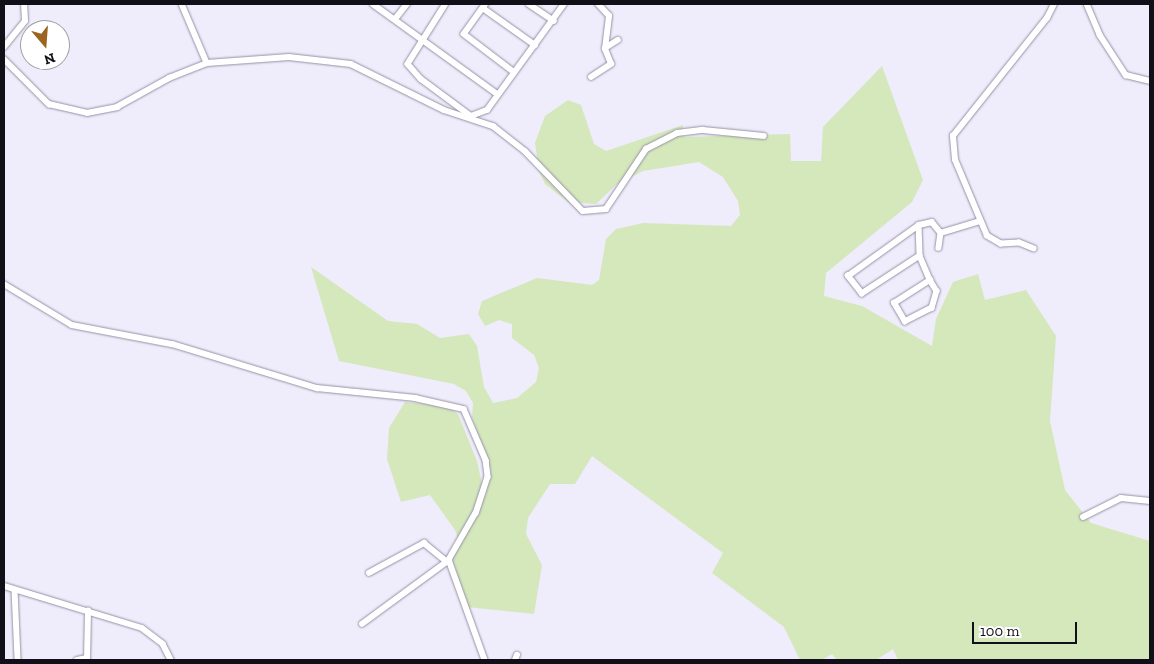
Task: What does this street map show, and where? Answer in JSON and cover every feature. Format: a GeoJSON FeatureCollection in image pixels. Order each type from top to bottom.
{"type":"FeatureCollection","features":[{"type":"Feature","properties":{"kind":"street"},"geometry":{"type":"LineString","coordinates":[[4,48],[25,21],[24,4]]}},
{"type":"Feature","properties":{"kind":"street"},"geometry":{"type":"LineString","coordinates":[[182,4],[207,63]]}},
{"type":"Feature","properties":{"kind":"street"},"geometry":{"type":"LineString","coordinates":[[373,4],[421,36],[496,93]]}},
{"type":"Feature","properties":{"kind":"street"},"geometry":{"type":"LineString","coordinates":[[396,18],[407,4]]}},
{"type":"Feature","properties":{"kind":"street"},"geometry":{"type":"LineString","coordinates":[[446,4],[421,36],[408,64],[412,70],[471,116]]}},
{"type":"Feature","properties":{"kind":"street"},"geometry":{"type":"LineString","coordinates":[[529,4],[554,21]]}},
{"type":"Feature","properties":{"kind":"street"},"geometry":{"type":"LineString","coordinates":[[471,116],[487,110],[496,93],[554,21],[564,4]]}},
{"type":"Feature","properties":{"kind":"street"},"geometry":{"type":"LineString","coordinates":[[591,77],[611,64],[604,48],[609,16],[598,4]]}},
{"type":"Feature","properties":{"kind":"street"},"geometry":{"type":"LineString","coordinates":[[1034,249],[994,241],[980,221],[955,160],[953,136],[1047,18],[1054,4]]}},
{"type":"Feature","properties":{"kind":"street"},"geometry":{"type":"LineString","coordinates":[[1087,4],[1100,35],[1126,75],[1150,81]]}},
{"type":"Feature","properties":{"kind":"street"},"geometry":{"type":"LineString","coordinates":[[514,72],[464,34],[485,6],[535,45]]}},
{"type":"Feature","properties":{"kind":"street"},"geometry":{"type":"LineString","coordinates":[[604,48],[618,40]]}},
{"type":"Feature","properties":{"kind":"street"},"geometry":{"type":"LineString","coordinates":[[4,59],[49,104],[87,113],[117,108],[170,78],[207,63],[289,56],[351,64],[436,106],[471,116],[493,126],[524,151],[583,211],[594,212],[606,209],[646,149],[677,133],[703,130],[764,136]]}},
{"type":"Feature","properties":{"kind":"street"},"geometry":{"type":"LineString","coordinates":[[920,256],[862,294],[848,276],[918,225],[930,221],[941,233]]}},
{"type":"Feature","properties":{"kind":"street"},"geometry":{"type":"LineString","coordinates":[[941,233],[980,221]]}},
{"type":"Feature","properties":{"kind":"street"},"geometry":{"type":"LineString","coordinates":[[918,225],[920,256],[930,280],[937,290],[932,308],[906,322],[894,302],[930,280]]}},
{"type":"Feature","properties":{"kind":"street"},"geometry":{"type":"LineString","coordinates":[[939,248],[941,233]]}},
{"type":"Feature","properties":{"kind":"street"},"geometry":{"type":"LineString","coordinates":[[4,284],[72,324],[172,344],[316,388],[415,398],[464,409],[486,460],[488,477],[476,513],[448,560],[362,624]]}},
{"type":"Feature","properties":{"kind":"street"},"geometry":{"type":"LineString","coordinates":[[1083,517],[1121,498],[1150,501]]}},
{"type":"Feature","properties":{"kind":"street"},"geometry":{"type":"LineString","coordinates":[[369,573],[424,544],[448,560],[464,591],[479,657],[485,660]]}},
{"type":"Feature","properties":{"kind":"street"},"geometry":{"type":"LineString","coordinates":[[4,586],[88,611],[154,634],[171,660]]}},
{"type":"Feature","properties":{"kind":"street"},"geometry":{"type":"LineString","coordinates":[[15,590],[18,660]]}},
{"type":"Feature","properties":{"kind":"street"},"geometry":{"type":"LineString","coordinates":[[77,660],[87,659],[88,611]]}},
{"type":"Feature","properties":{"kind":"green space"},"geometry":{"type":"Polygon","coordinates":[[[882,66],[923,180],[912,202],[826,273],[824,296],[862,306],[932,346],[936,319],[953,282],[978,274],[985,300],[1026,290],[1056,336],[1050,421],[1065,490],[1091,523],[1150,541],[1150,660],[898,660],[893,649],[876,660],[837,660],[832,654],[822,660],[800,660],[784,627],[712,573],[723,553],[592,456],[575,484],[550,484],[528,518],[526,534],[542,565],[534,614],[467,607],[450,559],[459,542],[455,530],[430,495],[401,502],[387,459],[389,428],[405,402],[446,406],[458,414],[477,461],[485,497],[491,471],[472,417],[473,403],[466,391],[454,384],[339,361],[311,267],[388,321],[417,324],[440,338],[469,334],[477,346],[484,387],[493,403],[517,398],[536,382],[539,368],[534,355],[512,338],[512,324],[499,320],[485,326],[478,314],[482,301],[537,278],[592,285],[599,280],[606,239],[616,229],[643,223],[731,226],[740,215],[738,201],[723,177],[699,162],[643,171],[617,184],[596,204],[568,202],[545,184],[539,171],[535,143],[545,116],[568,100],[581,105],[594,144],[606,151],[683,125],[684,137],[790,134],[791,161],[821,161],[823,127],[882,66]]]}}]}
